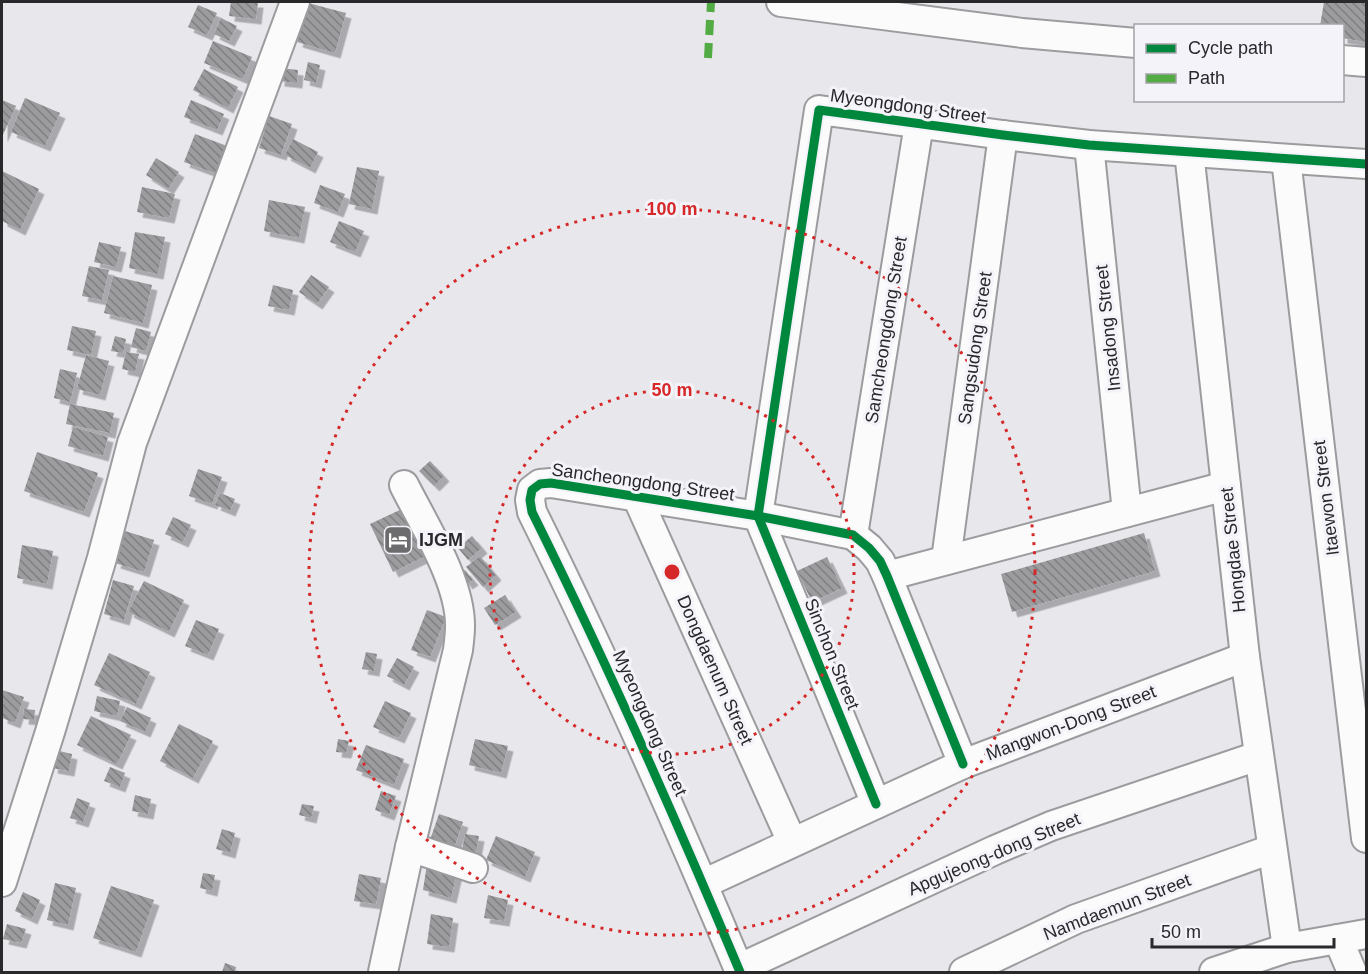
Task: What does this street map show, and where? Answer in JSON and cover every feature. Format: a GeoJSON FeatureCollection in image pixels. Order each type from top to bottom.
{"type":"FeatureCollection","features":[{"type":"Feature","properties":{"kind":"street"},"geometry":{"type":"LineString","coordinates":[[2,882],[102,558],[139,421],[194,278],[294,2]]}},
{"type":"Feature","properties":{"kind":"street"},"geometry":{"type":"LineString","coordinates":[[781,2],[1022,33],[1134,43]]}},
{"type":"Feature","properties":{"kind":"street"},"geometry":{"type":"LineString","coordinates":[[1344,60],[1366,62]]}},
{"type":"Feature","properties":{"kind":"street","name":"Myeongdong Street"},"geometry":{"type":"LineString","coordinates":[[758,516],[819,110],[1089,145],[1366,164]]}},
{"type":"Feature","properties":{"kind":"street","name":"Samcheongdong Street"},"geometry":{"type":"LineString","coordinates":[[853,535],[919,124]]}},
{"type":"Feature","properties":{"kind":"street","name":"Sangsudong Street"},"geometry":{"type":"LineString","coordinates":[[946,560],[1003,135]]}},
{"type":"Feature","properties":{"kind":"street","name":"Insadong Street"},"geometry":{"type":"LineString","coordinates":[[1089,145],[1127,512]]}},
{"type":"Feature","properties":{"kind":"street","name":"Hongdae Street"},"geometry":{"type":"LineString","coordinates":[[1189,152],[1245,657],[1287,948]]}},
{"type":"Feature","properties":{"kind":"street","name":"Itaewon Street"},"geometry":{"type":"LineString","coordinates":[[1286,159],[1366,838]]}},
{"type":"Feature","properties":{"kind":"street","name":"Sancheongdong Street"},"geometry":{"type":"LineString","coordinates":[[532,490],[540,484],[550,483],[758,516],[853,535]]}},
{"type":"Feature","properties":{"kind":"street"},"geometry":{"type":"LineString","coordinates":[[383,972],[410,848],[458,650],[460,626],[456,597],[449,576],[404,486]]}},
{"type":"Feature","properties":{"kind":"street"},"geometry":{"type":"LineString","coordinates":[[887,576],[1226,486]]}},
{"type":"Feature","properties":{"kind":"street","name":"Myeongdong Street"},"geometry":{"type":"LineString","coordinates":[[532,490],[530,500],[532,512],[588,623],[632,720],[739,971]]}},
{"type":"Feature","properties":{"kind":"street","name":"Dongdaenum Street"},"geometry":{"type":"LineString","coordinates":[[637,497],[792,842]]}},
{"type":"Feature","properties":{"kind":"street","name":"Sinchon Street"},"geometry":{"type":"LineString","coordinates":[[758,516],[876,804]]}},
{"type":"Feature","properties":{"kind":"street"},"geometry":{"type":"LineString","coordinates":[[853,535],[880,561],[963,764]]}},
{"type":"Feature","properties":{"kind":"street","name":"Mangwon-Dong Street"},"geometry":{"type":"LineString","coordinates":[[703,884],[963,764],[1245,657]]}},
{"type":"Feature","properties":{"kind":"street","name":"Apgujeong-dong Street"},"geometry":{"type":"LineString","coordinates":[[739,971],[995,850],[1052,826],[1258,756]]}},
{"type":"Feature","properties":{"kind":"street"},"geometry":{"type":"LineString","coordinates":[[410,848],[473,868]]}},
{"type":"Feature","properties":{"kind":"street","name":"Namdaemun Street"},"geometry":{"type":"LineString","coordinates":[[964,972],[1076,919],[1272,849]]}},
{"type":"Feature","properties":{"kind":"street"},"geometry":{"type":"LineString","coordinates":[[1214,972],[1287,948],[1366,934]]}},
{"type":"Feature","properties":{"kind":"street"},"geometry":{"type":"LineString","coordinates":[[1338,939],[1352,972]]}},
{"type":"Feature","properties":{"kind":"building"},"geometry":{"type":"Polygon","coordinates":[[[231,2],[258,2],[256,19],[229,16],[231,2]]]}},
{"type":"Feature","properties":{"kind":"building"},"geometry":{"type":"Polygon","coordinates":[[[1324,2],[1366,2],[1366,42],[1344,38],[1344,24],[1320,24],[1324,2]]]}},
{"type":"Feature","properties":{"kind":"building"},"geometry":{"type":"Polygon","coordinates":[[[308,3],[346,13],[335,53],[297,42],[308,3]]]}},
{"type":"Feature","properties":{"kind":"building"},"geometry":{"type":"Polygon","coordinates":[[[198,5],[217,13],[207,35],[188,27],[198,5]]]}},
{"type":"Feature","properties":{"kind":"building"},"geometry":{"type":"Polygon","coordinates":[[[221,18],[237,26],[229,41],[214,34],[221,18]]]}},
{"type":"Feature","properties":{"kind":"building"},"geometry":{"type":"Polygon","coordinates":[[[213,41],[252,57],[243,79],[204,63],[213,41]]]}},
{"type":"Feature","properties":{"kind":"building"},"geometry":{"type":"Polygon","coordinates":[[[308,62],[320,65],[316,83],[304,80],[308,62]]]}},
{"type":"Feature","properties":{"kind":"building"},"geometry":{"type":"Polygon","coordinates":[[[280,68],[298,70],[297,83],[279,81],[280,68]]]}},
{"type":"Feature","properties":{"kind":"building"},"geometry":{"type":"Polygon","coordinates":[[[204,69],[238,87],[228,108],[193,90],[204,69]]]}},
{"type":"Feature","properties":{"kind":"building"},"geometry":{"type":"Polygon","coordinates":[[[25,98],[60,113],[45,146],[11,132],[25,98]]]}},
{"type":"Feature","properties":{"kind":"building"},"geometry":{"type":"Polygon","coordinates":[[[2,100],[16,106],[2,137],[2,100]]]}},
{"type":"Feature","properties":{"kind":"building"},"geometry":{"type":"Polygon","coordinates":[[[191,100],[224,114],[217,130],[184,117],[191,100]]]}},
{"type":"Feature","properties":{"kind":"building"},"geometry":{"type":"Polygon","coordinates":[[[269,116],[292,124],[281,155],[259,148],[269,116]]]}},
{"type":"Feature","properties":{"kind":"building"},"geometry":{"type":"Polygon","coordinates":[[[195,134],[227,146],[217,174],[184,162],[195,134]]]}},
{"type":"Feature","properties":{"kind":"building"},"geometry":{"type":"Polygon","coordinates":[[[293,139],[318,152],[310,168],[285,155],[293,139]]]}},
{"type":"Feature","properties":{"kind":"building"},"geometry":{"type":"Polygon","coordinates":[[[156,158],[179,172],[168,189],[146,175],[156,158]]]}},
{"type":"Feature","properties":{"kind":"building"},"geometry":{"type":"Polygon","coordinates":[[[357,167],[379,171],[372,209],[349,204],[357,167]]]}},
{"type":"Feature","properties":{"kind":"building"},"geometry":{"type":"Polygon","coordinates":[[[2,171],[39,189],[20,230],[2,221],[2,171]]]}},
{"type":"Feature","properties":{"kind":"building"},"geometry":{"type":"Polygon","coordinates":[[[320,185],[345,194],[338,212],[314,203],[320,185]]]}},
{"type":"Feature","properties":{"kind":"building"},"geometry":{"type":"Polygon","coordinates":[[[142,187],[175,194],[169,218],[137,212],[142,187]]]}},
{"type":"Feature","properties":{"kind":"building"},"geometry":{"type":"Polygon","coordinates":[[[269,200],[305,207],[299,238],[264,231],[269,200]]]}},
{"type":"Feature","properties":{"kind":"building"},"geometry":{"type":"Polygon","coordinates":[[[339,221],[364,231],[355,252],[330,242],[339,221]]]}},
{"type":"Feature","properties":{"kind":"building"},"geometry":{"type":"Polygon","coordinates":[[[135,232],[165,237],[158,274],[129,268],[135,232]]]}},
{"type":"Feature","properties":{"kind":"building"},"geometry":{"type":"Polygon","coordinates":[[[99,242],[121,247],[116,267],[94,262],[99,242]]]}},
{"type":"Feature","properties":{"kind":"building"},"geometry":{"type":"Polygon","coordinates":[[[89,266],[109,270],[102,300],[82,296],[89,266]]]}},
{"type":"Feature","properties":{"kind":"building"},"geometry":{"type":"Polygon","coordinates":[[[311,275],[329,287],[317,304],[299,292],[311,275]]]}},
{"type":"Feature","properties":{"kind":"building"},"geometry":{"type":"Polygon","coordinates":[[[113,276],[152,285],[143,323],[104,313],[113,276]]]}},
{"type":"Feature","properties":{"kind":"building"},"geometry":{"type":"Polygon","coordinates":[[[273,285],[293,290],[289,310],[268,306],[273,285]]]}},
{"type":"Feature","properties":{"kind":"building"},"geometry":{"type":"Polygon","coordinates":[[[72,326],[96,331],[91,355],[67,350],[72,326]]]}},
{"type":"Feature","properties":{"kind":"building"},"geometry":{"type":"Polygon","coordinates":[[[136,328],[151,332],[146,351],[131,347],[136,328]]]}},
{"type":"Feature","properties":{"kind":"building"},"geometry":{"type":"Polygon","coordinates":[[[115,336],[126,339],[123,353],[111,351],[115,336]]]}},
{"type":"Feature","properties":{"kind":"building"},"geometry":{"type":"Polygon","coordinates":[[[126,352],[139,354],[135,372],[122,369],[126,352]]]}},
{"type":"Feature","properties":{"kind":"building"},"geometry":{"type":"Polygon","coordinates":[[[86,355],[109,361],[100,395],[77,389],[86,355]]]}},
{"type":"Feature","properties":{"kind":"building"},"geometry":{"type":"Polygon","coordinates":[[[60,369],[77,373],[70,402],[54,398],[60,369]]]}},
{"type":"Feature","properties":{"kind":"building"},"geometry":{"type":"Polygon","coordinates":[[[70,404],[114,413],[110,433],[66,424],[70,404]]]}},
{"type":"Feature","properties":{"kind":"building"},"geometry":{"type":"Polygon","coordinates":[[[73,427],[108,437],[103,456],[68,446],[73,427]]]}},
{"type":"Feature","properties":{"kind":"building"},"geometry":{"type":"Polygon","coordinates":[[[37,452],[98,473],[84,512],[24,491],[37,452]]]}},
{"type":"Feature","properties":{"kind":"building"},"geometry":{"type":"Polygon","coordinates":[[[430,461],[444,476],[434,486],[419,471],[430,461]]]}},
{"type":"Feature","properties":{"kind":"building"},"geometry":{"type":"Polygon","coordinates":[[[198,469],[222,477],[212,504],[189,496],[198,469]]]}},
{"type":"Feature","properties":{"kind":"building"},"geometry":{"type":"Polygon","coordinates":[[[220,493],[235,499],[230,511],[215,505],[220,493]]]}},
{"type":"Feature","properties":{"kind":"building"},"geometry":{"type":"Polygon","coordinates":[[[404,508],[426,556],[393,572],[370,524],[404,508]]]}},
{"type":"Feature","properties":{"kind":"building"},"geometry":{"type":"Polygon","coordinates":[[[173,517],[191,525],[183,542],[165,534],[173,517]]]}},
{"type":"Feature","properties":{"kind":"building"},"geometry":{"type":"Polygon","coordinates":[[[125,531],[154,540],[144,572],[115,563],[125,531]]]}},
{"type":"Feature","properties":{"kind":"building"},"geometry":{"type":"Polygon","coordinates":[[[1144,533],[1155,571],[1012,612],[1001,574],[1144,533]]]}},
{"type":"Feature","properties":{"kind":"building"},"geometry":{"type":"Polygon","coordinates":[[[472,536],[482,548],[468,560],[458,548],[472,536]]]}},
{"type":"Feature","properties":{"kind":"building"},"geometry":{"type":"Polygon","coordinates":[[[22,545],[53,551],[47,584],[17,578],[22,545]]]}},
{"type":"Feature","properties":{"kind":"building"},"geometry":{"type":"Polygon","coordinates":[[[480,556],[496,575],[483,587],[466,567],[480,556]]]}},
{"type":"Feature","properties":{"kind":"building"},"geometry":{"type":"Polygon","coordinates":[[[827,557],[842,588],[812,602],[797,571],[827,557]]]}},
{"type":"Feature","properties":{"kind":"building"},"geometry":{"type":"Polygon","coordinates":[[[465,570],[473,580],[467,584],[460,574],[465,570]]]}},
{"type":"Feature","properties":{"kind":"building"},"geometry":{"type":"Polygon","coordinates":[[[113,580],[134,586],[124,620],[104,614],[113,580]]]}},
{"type":"Feature","properties":{"kind":"building"},"geometry":{"type":"Polygon","coordinates":[[[144,581],[184,600],[169,632],[128,612],[144,581]]]}},
{"type":"Feature","properties":{"kind":"building"},"geometry":{"type":"Polygon","coordinates":[[[505,595],[516,612],[495,625],[484,608],[505,595]]]}},
{"type":"Feature","properties":{"kind":"building"},"geometry":{"type":"Polygon","coordinates":[[[427,610],[446,617],[430,657],[411,650],[427,610]]]}},
{"type":"Feature","properties":{"kind":"building"},"geometry":{"type":"Polygon","coordinates":[[[196,620],[219,629],[208,655],[185,646],[196,620]]]}},
{"type":"Feature","properties":{"kind":"building"},"geometry":{"type":"Polygon","coordinates":[[[366,652],[377,654],[374,671],[362,669],[366,652]]]}},
{"type":"Feature","properties":{"kind":"building"},"geometry":{"type":"Polygon","coordinates":[[[109,653],[150,672],[136,704],[94,685],[109,653]]]}},
{"type":"Feature","properties":{"kind":"building"},"geometry":{"type":"Polygon","coordinates":[[[397,658],[414,667],[404,685],[387,676],[397,658]]]}},
{"type":"Feature","properties":{"kind":"building"},"geometry":{"type":"Polygon","coordinates":[[[2,690],[24,697],[15,723],[2,718],[2,690]]]}},
{"type":"Feature","properties":{"kind":"building"},"geometry":{"type":"Polygon","coordinates":[[[97,696],[120,701],[117,716],[94,711],[97,696]]]}},
{"type":"Feature","properties":{"kind":"building"},"geometry":{"type":"Polygon","coordinates":[[[385,701],[411,713],[399,738],[373,727],[385,701]]]}},
{"type":"Feature","properties":{"kind":"building"},"geometry":{"type":"Polygon","coordinates":[[[127,707],[151,718],[145,732],[120,721],[127,707]]]}},
{"type":"Feature","properties":{"kind":"building"},"geometry":{"type":"Polygon","coordinates":[[[24,709],[35,710],[34,720],[23,719],[24,709]]]}},
{"type":"Feature","properties":{"kind":"building"},"geometry":{"type":"Polygon","coordinates":[[[91,716],[131,735],[117,764],[77,745],[91,716]]]}},
{"type":"Feature","properties":{"kind":"building"},"geometry":{"type":"Polygon","coordinates":[[[179,724],[213,741],[193,778],[160,761],[179,724]]]}},
{"type":"Feature","properties":{"kind":"building"},"geometry":{"type":"Polygon","coordinates":[[[338,739],[349,741],[346,753],[336,752],[338,739]]]}},
{"type":"Feature","properties":{"kind":"building"},"geometry":{"type":"Polygon","coordinates":[[[475,739],[508,746],[501,773],[469,765],[475,739]]]}},
{"type":"Feature","properties":{"kind":"building"},"geometry":{"type":"Polygon","coordinates":[[[366,745],[404,759],[394,785],[356,770],[366,745]]]}},
{"type":"Feature","properties":{"kind":"building"},"geometry":{"type":"Polygon","coordinates":[[[55,750],[72,754],[69,771],[52,768],[55,750]]]}},
{"type":"Feature","properties":{"kind":"building"},"geometry":{"type":"Polygon","coordinates":[[[110,767],[125,773],[120,787],[104,781],[110,767]]]}},
{"type":"Feature","properties":{"kind":"building"},"geometry":{"type":"Polygon","coordinates":[[[381,791],[396,796],[389,815],[375,810],[381,791]]]}},
{"type":"Feature","properties":{"kind":"building"},"geometry":{"type":"Polygon","coordinates":[[[135,795],[151,799],[148,814],[132,811],[135,795]]]}},
{"type":"Feature","properties":{"kind":"building"},"geometry":{"type":"Polygon","coordinates":[[[77,798],[90,803],[83,822],[70,818],[77,798]]]}},
{"type":"Feature","properties":{"kind":"building"},"geometry":{"type":"Polygon","coordinates":[[[302,804],[314,806],[311,818],[299,815],[302,804]]]}},
{"type":"Feature","properties":{"kind":"building"},"geometry":{"type":"Polygon","coordinates":[[[439,814],[463,822],[454,848],[430,840],[439,814]]]}},
{"type":"Feature","properties":{"kind":"building"},"geometry":{"type":"Polygon","coordinates":[[[222,829],[235,833],[230,853],[216,849],[222,829]]]}},
{"type":"Feature","properties":{"kind":"building"},"geometry":{"type":"Polygon","coordinates":[[[465,834],[479,836],[476,852],[462,850],[465,834]]]}},
{"type":"Feature","properties":{"kind":"building"},"geometry":{"type":"Polygon","coordinates":[[[496,836],[535,852],[525,877],[486,860],[496,836]]]}},
{"type":"Feature","properties":{"kind":"building"},"geometry":{"type":"Polygon","coordinates":[[[427,864],[457,872],[451,898],[423,890],[427,864]]]}},
{"type":"Feature","properties":{"kind":"building"},"geometry":{"type":"Polygon","coordinates":[[[203,873],[215,875],[212,891],[200,888],[203,873]]]}},
{"type":"Feature","properties":{"kind":"building"},"geometry":{"type":"Polygon","coordinates":[[[359,874],[381,878],[376,904],[354,901],[359,874]]]}},
{"type":"Feature","properties":{"kind":"building"},"geometry":{"type":"Polygon","coordinates":[[[55,883],[76,888],[68,925],[47,920],[55,883]]]}},
{"type":"Feature","properties":{"kind":"building"},"geometry":{"type":"Polygon","coordinates":[[[111,886],[154,900],[136,952],[93,938],[111,886]]]}},
{"type":"Feature","properties":{"kind":"building"},"geometry":{"type":"Polygon","coordinates":[[[23,892],[40,900],[32,919],[15,911],[23,892]]]}},
{"type":"Feature","properties":{"kind":"building"},"geometry":{"type":"Polygon","coordinates":[[[488,895],[508,900],[504,921],[484,918],[488,895]]]}},
{"type":"Feature","properties":{"kind":"building"},"geometry":{"type":"Polygon","coordinates":[[[431,914],[453,918],[449,947],[427,944],[431,914]]]}},
{"type":"Feature","properties":{"kind":"building"},"geometry":{"type":"Polygon","coordinates":[[[7,924],[26,929],[21,943],[3,939],[7,924]]]}},
{"type":"Feature","properties":{"kind":"building"},"geometry":{"type":"Polygon","coordinates":[[[225,963],[236,967],[235,972],[222,972],[225,963]]]}},
{"type":"Feature","properties":{"kind":"marked path"},"geometry":{"type":"LineString","coordinates":[[708,58],[711,2]]}},
{"type":"Feature","properties":{"kind":"cycle path"},"geometry":{"type":"LineString","coordinates":[[876,804],[758,516],[819,110],[1089,145],[1366,164]]}},
{"type":"Feature","properties":{"kind":"cycle path"},"geometry":{"type":"LineString","coordinates":[[740,972],[640,740],[532,512],[530,500],[532,490],[540,484],[551,483],[758,516],[853,535],[880,561],[963,764]]}},
{"type":"Feature","properties":{"kind":"place","name":"IJGM"},"geometry":{"type":"Point","coordinates":[398,540]}}]}
